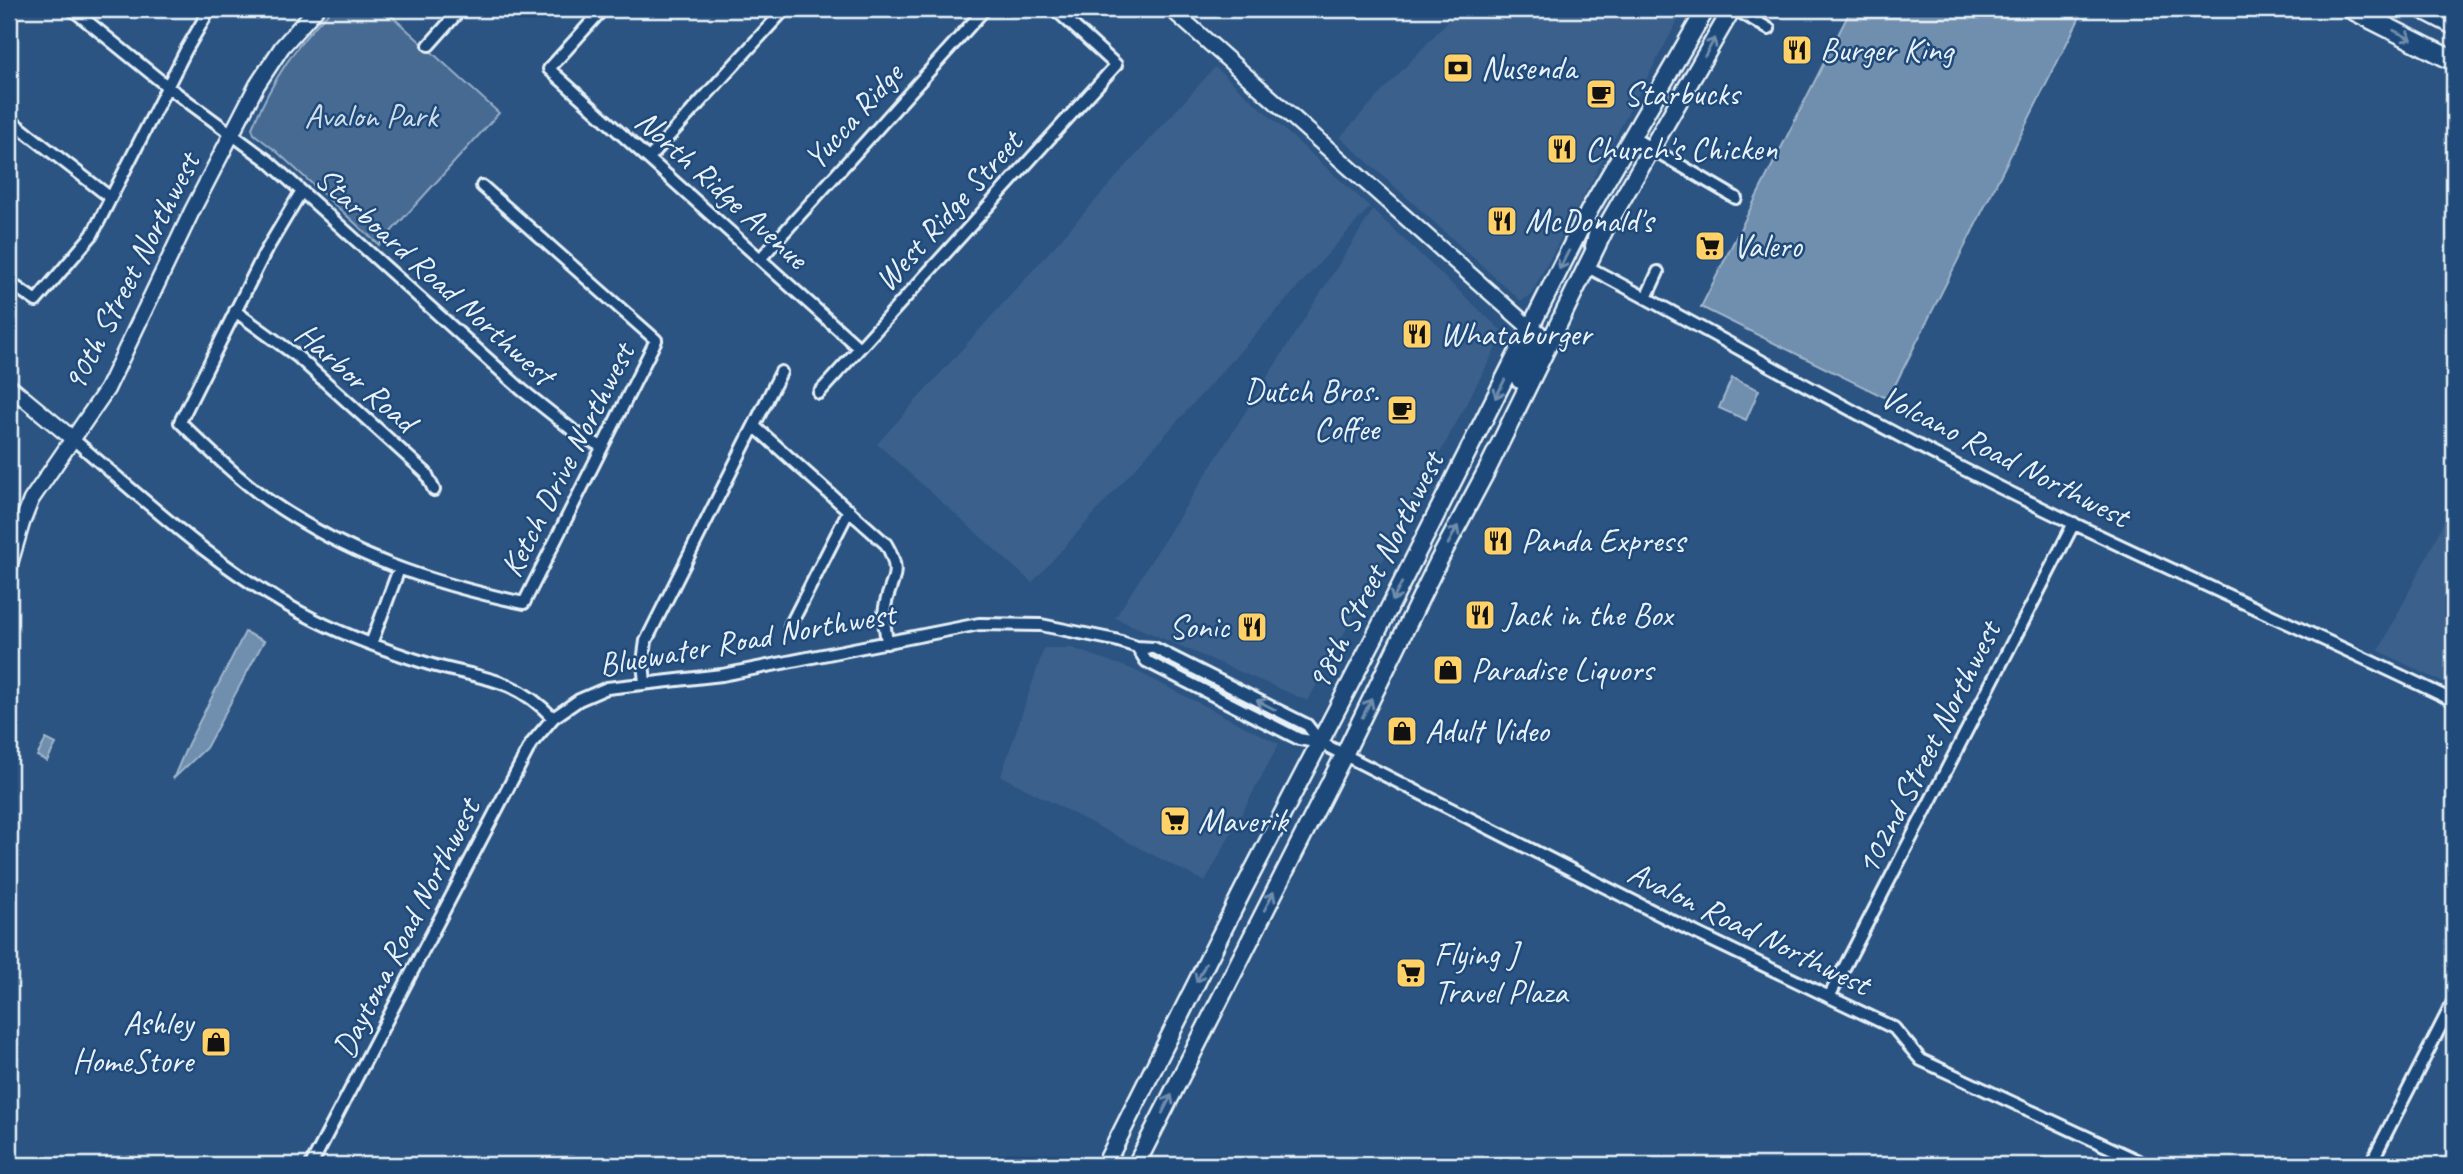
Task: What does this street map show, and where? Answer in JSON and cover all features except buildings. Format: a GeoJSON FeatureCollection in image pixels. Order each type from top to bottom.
{"type":"FeatureCollection","features":[{"type":"Feature","properties":{"kind":"main road","name":"98th Street Northwest"},"geometry":{"type":"LineString","coordinates":[[1105,1165],[1530,328],[1590,224],[1632,137],[1706,9]]}},
{"type":"Feature","properties":{"kind":"main road","name":"98th Street Northwest"},"geometry":{"type":"LineString","coordinates":[[1136,1165],[1344,755],[1605,229],[1733,9]]}},
{"type":"Feature","properties":{"kind":"main road"},"geometry":{"type":"LineString","coordinates":[[2351,9],[2454,61]]}},
{"type":"Feature","properties":{"kind":"main road"},"geometry":{"type":"LineString","coordinates":[[2423,9],[2454,25]]}},
{"type":"Feature","properties":{"kind":"main road"},"geometry":{"type":"LineString","coordinates":[[1565,308],[1568,282],[1590,224]]}},
{"type":"Feature","properties":{"kind":"main road"},"geometry":{"type":"LineString","coordinates":[[1514,415],[1513,393],[1539,337],[1530,328]]}},
{"type":"Feature","properties":{"kind":"street","name":"Starboard Road Northwest"},"geometry":{"type":"LineString","coordinates":[[72,9],[169,87],[268,161],[522,390],[575,432],[602,447]]}},
{"type":"Feature","properties":{"kind":"street"},"geometry":{"type":"LineString","coordinates":[[9,282],[36,301],[92,235],[186,50],[210,9]]}},
{"type":"Feature","properties":{"kind":"street","name":"90th Street Northwest"},"geometry":{"type":"LineString","coordinates":[[9,567],[31,500],[107,389],[192,211],[257,85],[282,47],[316,9]]}},
{"type":"Feature","properties":{"kind":"street"},"geometry":{"type":"LineString","coordinates":[[429,45],[461,9]]}},
{"type":"Feature","properties":{"kind":"street","name":"North Ridge Avenue"},"geometry":{"type":"LineString","coordinates":[[603,9],[549,69],[859,348]]}},
{"type":"Feature","properties":{"kind":"street"},"geometry":{"type":"LineString","coordinates":[[649,158],[785,9]]}},
{"type":"Feature","properties":{"kind":"street","name":"Yucca Ridge"},"geometry":{"type":"LineString","coordinates":[[761,258],[985,9]]}},
{"type":"Feature","properties":{"kind":"street","name":"West Ridge Street"},"geometry":{"type":"LineString","coordinates":[[819,393],[1116,65],[1055,9]]}},
{"type":"Feature","properties":{"kind":"street"},"geometry":{"type":"LineString","coordinates":[[1171,9],[1530,328]]}},
{"type":"Feature","properties":{"kind":"street"},"geometry":{"type":"LineString","coordinates":[[1733,9],[1769,29]]}},
{"type":"Feature","properties":{"kind":"street"},"geometry":{"type":"LineString","coordinates":[[9,119],[111,198]]}},
{"type":"Feature","properties":{"kind":"street"},"geometry":{"type":"LineString","coordinates":[[1632,137],[1736,198]]}},
{"type":"Feature","properties":{"kind":"street","name":"Ketch Drive Northwest"},"geometry":{"type":"LineString","coordinates":[[399,569],[462,590],[524,603],[656,340],[482,186]]}},
{"type":"Feature","properties":{"kind":"street"},"geometry":{"type":"LineString","coordinates":[[301,191],[264,254],[180,422],[227,467],[267,499],[331,538],[399,569],[371,644]]}},
{"type":"Feature","properties":{"kind":"street"},"geometry":{"type":"LineString","coordinates":[[1586,266],[1590,224]]}},
{"type":"Feature","properties":{"kind":"street","name":"Volcano Road Northwest"},"geometry":{"type":"LineString","coordinates":[[1586,266],[1944,460],[2136,554],[2328,639],[2454,701]]}},
{"type":"Feature","properties":{"kind":"street"},"geometry":{"type":"LineString","coordinates":[[1646,298],[1658,272]]}},
{"type":"Feature","properties":{"kind":"street","name":"Harbor Road"},"geometry":{"type":"LineString","coordinates":[[236,310],[299,357],[426,473],[434,490]]}},
{"type":"Feature","properties":{"kind":"street"},"geometry":{"type":"LineString","coordinates":[[645,682],[643,662],[646,641],[781,372]]}},
{"type":"Feature","properties":{"kind":"street"},"geometry":{"type":"LineString","coordinates":[[9,386],[232,571],[317,621],[371,644],[433,665],[502,682],[526,693],[553,718]]}},
{"type":"Feature","properties":{"kind":"street"},"geometry":{"type":"LineString","coordinates":[[754,426],[886,544],[894,558],[896,575],[888,594],[884,615],[887,643]]}},
{"type":"Feature","properties":{"kind":"street"},"geometry":{"type":"LineString","coordinates":[[790,626],[849,510]]}},
{"type":"Feature","properties":{"kind":"street","name":"102nd Street Northwest"},"geometry":{"type":"LineString","coordinates":[[1829,997],[2074,523]]}},
{"type":"Feature","properties":{"kind":"street","name":"Bluewater Road Northwest"},"geometry":{"type":"LineString","coordinates":[[553,718],[579,700],[607,688],[722,675],[979,624],[1041,625],[1138,647],[1154,648],[1307,725],[1321,743]]}},
{"type":"Feature","properties":{"kind":"street","name":"Daytona Road Northwest"},"geometry":{"type":"LineString","coordinates":[[311,1165],[531,744],[553,718]]}},
{"type":"Feature","properties":{"kind":"street","name":"Avalon Road Northwest"},"geometry":{"type":"LineString","coordinates":[[1321,743],[1679,924],[1894,1028],[1921,1060],[2147,1165]]}},
{"type":"Feature","properties":{"kind":"street"},"geometry":{"type":"LineString","coordinates":[[2370,1165],[2454,1000]]}},
{"type":"Feature","properties":{"kind":"shaded area"},"geometry":{"type":"Polygon","coordinates":[[[1459,9],[1684,9],[1530,296],[1521,301],[1340,137],[1459,9]]]}},
{"type":"Feature","properties":{"kind":"shaded area"},"geometry":{"type":"Polygon","coordinates":[[[1851,9],[2084,9],[1888,399],[1701,307],[1851,9]]]}},
{"type":"Feature","properties":{"kind":"shaded area"},"geometry":{"type":"Polygon","coordinates":[[[1215,67],[1370,207],[1032,583],[877,444],[1215,67]]]}},
{"type":"Feature","properties":{"kind":"shaded area"},"geometry":{"type":"Polygon","coordinates":[[[1373,210],[1504,333],[1308,701],[1115,618],[1373,210]]]}},
{"type":"Feature","properties":{"kind":"shaded area"},"geometry":{"type":"Polygon","coordinates":[[[1732,378],[1759,390],[1746,420],[1719,408],[1732,378]]]}},
{"type":"Feature","properties":{"kind":"shaded area"},"geometry":{"type":"Polygon","coordinates":[[[2454,502],[2454,688],[2379,651],[2454,502]]]}},
{"type":"Feature","properties":{"kind":"shaded area"},"geometry":{"type":"Polygon","coordinates":[[[245,632],[264,641],[206,748],[173,779],[188,744],[245,632]]]}},
{"type":"Feature","properties":{"kind":"shaded area","name":"Maverik"},"geometry":{"type":"Polygon","coordinates":[[[1044,648],[1072,648],[1132,669],[1279,744],[1205,882],[1001,776],[1044,648]]]}},
{"type":"Feature","properties":{"kind":"shaded area"},"geometry":{"type":"Polygon","coordinates":[[[46,739],[56,744],[47,761],[37,756],[46,739]]]}},
{"type":"Feature","properties":{"kind":"green space","name":"Avalon Park"},"geometry":{"type":"Polygon","coordinates":[[[332,9],[384,9],[499,113],[379,245],[254,134],[252,128],[267,95],[286,64],[307,35],[332,9]]]}},
{"type":"Feature","properties":{"kind":"place","name":"Burger King"},"geometry":{"type":"Point","coordinates":[1797,50]}},
{"type":"Feature","properties":{"kind":"place","name":"Nusenda"},"geometry":{"type":"Point","coordinates":[1458,68]}},
{"type":"Feature","properties":{"kind":"place","name":"Starbucks"},"geometry":{"type":"Point","coordinates":[1601,94]}},
{"type":"Feature","properties":{"kind":"place","name":"Church's Chicken"},"geometry":{"type":"Point","coordinates":[1562,149]}},
{"type":"Feature","properties":{"kind":"place","name":"McDonald's"},"geometry":{"type":"Point","coordinates":[1502,221]}},
{"type":"Feature","properties":{"kind":"place","name":"Valero"},"geometry":{"type":"Point","coordinates":[1710,246]}},
{"type":"Feature","properties":{"kind":"place","name":"Whataburger"},"geometry":{"type":"Point","coordinates":[1417,334]}},
{"type":"Feature","properties":{"kind":"place","name":"Dutch Bros. Coffee"},"geometry":{"type":"Point","coordinates":[1402,410]}},
{"type":"Feature","properties":{"kind":"place","name":"Panda Express"},"geometry":{"type":"Point","coordinates":[1498,541]}},
{"type":"Feature","properties":{"kind":"place","name":"Jack in the Box"},"geometry":{"type":"Point","coordinates":[1480,615]}},
{"type":"Feature","properties":{"kind":"place","name":"Sonic"},"geometry":{"type":"Point","coordinates":[1252,627]}},
{"type":"Feature","properties":{"kind":"place","name":"Paradise Liquors"},"geometry":{"type":"Point","coordinates":[1448,670]}},
{"type":"Feature","properties":{"kind":"place","name":"Adult Video"},"geometry":{"type":"Point","coordinates":[1402,731]}},
{"type":"Feature","properties":{"kind":"place","name":"Maverik"},"geometry":{"type":"Point","coordinates":[1175,821]}},
{"type":"Feature","properties":{"kind":"place","name":"Flying J Travel Plaza"},"geometry":{"type":"Point","coordinates":[1411,973]}},
{"type":"Feature","properties":{"kind":"place","name":"Ashley HomeStore"},"geometry":{"type":"Point","coordinates":[216,1042]}}]}
